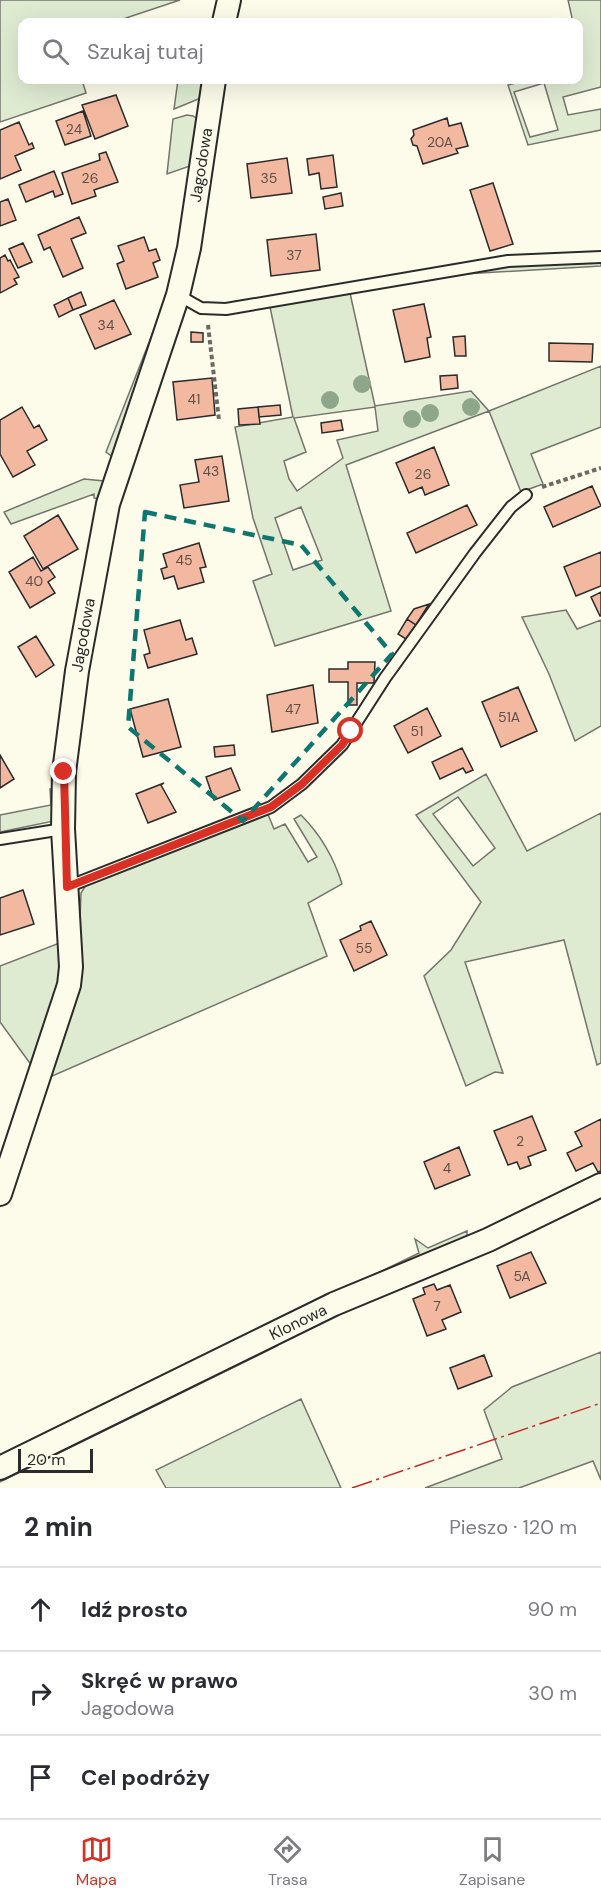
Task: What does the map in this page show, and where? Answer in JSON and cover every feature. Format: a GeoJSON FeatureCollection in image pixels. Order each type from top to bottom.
{"type":"FeatureCollection","features":[{"type":"Feature","properties":{"kind":"street"},"geometry":{"type":"LineString","coordinates":[[225,18],[229,0]]}},
{"type":"Feature","properties":{"kind":"street","name":"Jagodowa"},"geometry":{"type":"LineString","coordinates":[[0,1194],[69,985],[71,967],[63,829],[64,768],[70,715],[101,532],[108,504],[178,296],[189,248],[213,84]]}},
{"type":"Feature","properties":{"kind":"street","name":"Klonowa"},"geometry":{"type":"LineString","coordinates":[[0,1468],[334,1304],[478,1244],[601,1185]]}},
{"type":"Feature","properties":{"kind":"lane"},"geometry":{"type":"LineString","coordinates":[[178,296],[201,308],[260,305],[508,261],[601,257]]}},
{"type":"Feature","properties":{"kind":"lane"},"geometry":{"type":"LineString","coordinates":[[67,887],[271,807],[302,784],[342,745],[385,678],[475,553],[511,507],[526,495]]}},
{"type":"Feature","properties":{"kind":"lane"},"geometry":{"type":"LineString","coordinates":[[0,839],[63,829]]}},
{"type":"Feature","properties":{"kind":"path"},"geometry":{"type":"LineString","coordinates":[[211,309],[208,338],[219,420]]}},
{"type":"Feature","properties":{"kind":"path"},"geometry":{"type":"LineString","coordinates":[[526,495],[601,468]]}},
{"type":"Feature","properties":{"kind":"highlighted area"},"geometry":{"type":"Polygon","coordinates":[[[145,512],[301,545],[392,654],[243,821],[128,727],[145,512]]]}},
{"type":"Feature","properties":{"kind":"green space"},"geometry":{"type":"Polygon","coordinates":[[[0,0],[180,0],[126,18],[18,18],[18,84],[83,84],[86,93],[0,122],[0,0]]]}},
{"type":"Feature","properties":{"kind":"green space"},"geometry":{"type":"Polygon","coordinates":[[[568,0],[601,0],[601,87],[563,97],[568,115],[601,109],[601,130],[528,145],[508,85],[541,84],[514,92],[530,137],[558,130],[544,84],[583,84],[583,18],[572,18],[568,0]]]}},
{"type":"Feature","properties":{"kind":"green space"},"geometry":{"type":"Polygon","coordinates":[[[177,84],[204,84],[201,98],[174,109],[177,84]]]}},
{"type":"Feature","properties":{"kind":"green space"},"geometry":{"type":"Polygon","coordinates":[[[187,115],[199,120],[190,166],[167,174],[173,119],[187,115]]]}},
{"type":"Feature","properties":{"kind":"green space"},"geometry":{"type":"Polygon","coordinates":[[[601,261],[601,266],[463,274],[516,265],[601,261]]]}},
{"type":"Feature","properties":{"kind":"green space"},"geometry":{"type":"Polygon","coordinates":[[[350,293],[375,406],[471,391],[489,411],[346,465],[391,611],[275,646],[253,581],[272,574],[253,518],[235,427],[293,417],[270,307],[350,293]],[[375,407],[294,418],[306,452],[284,461],[289,479],[297,491],[343,458],[337,440],[378,431],[375,407]],[[301,507],[275,518],[293,570],[322,560],[301,507]]]}},
{"type":"Feature","properties":{"kind":"green space"},"geometry":{"type":"Polygon","coordinates":[[[157,322],[162,326],[114,458],[106,452],[157,322]]]}},
{"type":"Feature","properties":{"kind":"green space"},"geometry":{"type":"Polygon","coordinates":[[[601,366],[601,427],[531,454],[543,484],[521,492],[489,411],[601,366]]]}},
{"type":"Feature","properties":{"kind":"green space"},"geometry":{"type":"Polygon","coordinates":[[[84,479],[104,481],[106,487],[103,500],[94,498],[94,494],[11,524],[4,512],[84,479]]]}},
{"type":"Feature","properties":{"kind":"green space"},"geometry":{"type":"Polygon","coordinates":[[[566,610],[577,629],[601,620],[601,726],[575,741],[549,674],[522,617],[566,610]]]}},
{"type":"Feature","properties":{"kind":"green space"},"geometry":{"type":"Polygon","coordinates":[[[486,774],[527,851],[601,813],[601,1063],[597,1065],[564,940],[465,962],[503,1073],[495,1072],[466,1086],[424,976],[451,950],[481,902],[416,815],[486,774]],[[458,797],[433,814],[473,866],[495,848],[458,797]]]}},
{"type":"Feature","properties":{"kind":"green space"},"geometry":{"type":"Polygon","coordinates":[[[50,789],[56,790],[54,821],[0,832],[0,815],[51,805],[50,789]]]}},
{"type":"Feature","properties":{"kind":"green space"},"geometry":{"type":"Polygon","coordinates":[[[267,812],[274,829],[285,824],[308,862],[317,857],[294,819],[301,815],[320,838],[335,865],[342,884],[308,903],[327,956],[50,1077],[79,943],[81,893],[86,885],[267,812]]]}},
{"type":"Feature","properties":{"kind":"green space"},"geometry":{"type":"Polygon","coordinates":[[[62,942],[62,973],[32,1066],[0,1022],[0,966],[62,942]]]}},
{"type":"Feature","properties":{"kind":"green space"},"geometry":{"type":"Polygon","coordinates":[[[467,1231],[467,1238],[0,1456],[419,1253],[415,1239],[428,1248],[467,1231]]]}},
{"type":"Feature","properties":{"kind":"green space"},"geometry":{"type":"Polygon","coordinates":[[[274,1340],[277,1346],[0,1482],[0,1473],[274,1340]]]}},
{"type":"Feature","properties":{"kind":"green space"},"geometry":{"type":"Polygon","coordinates":[[[601,1352],[601,1480],[593,1461],[519,1488],[425,1488],[502,1459],[484,1410],[512,1387],[601,1352]]]}},
{"type":"Feature","properties":{"kind":"green space"},"geometry":{"type":"Polygon","coordinates":[[[301,1399],[341,1488],[166,1488],[156,1470],[301,1399]]]}},
{"type":"Feature","properties":{"kind":"building"},"geometry":{"type":"Polygon","coordinates":[[[116,95],[128,126],[95,139],[82,105],[116,95]]]}},
{"type":"Feature","properties":{"kind":"building"},"geometry":{"type":"Polygon","coordinates":[[[83,111],[91,136],[65,145],[56,121],[83,111]]]}},
{"type":"Feature","properties":{"kind":"building"},"geometry":{"type":"Polygon","coordinates":[[[447,118],[449,126],[461,123],[468,146],[456,149],[458,153],[423,164],[417,146],[413,145],[411,139],[414,135],[413,130],[447,118]]]}},
{"type":"Feature","properties":{"kind":"building"},"geometry":{"type":"Polygon","coordinates":[[[19,122],[29,145],[32,143],[34,148],[15,156],[21,170],[0,179],[0,130],[19,122]]]}},
{"type":"Feature","properties":{"kind":"building"},"geometry":{"type":"Polygon","coordinates":[[[106,152],[118,182],[94,190],[96,196],[72,204],[62,173],[100,160],[99,154],[106,152]]]}},
{"type":"Feature","properties":{"kind":"building"},"geometry":{"type":"Polygon","coordinates":[[[333,155],[337,187],[321,189],[319,173],[309,175],[307,159],[333,155]]]}},
{"type":"Feature","properties":{"kind":"building"},"geometry":{"type":"Polygon","coordinates":[[[287,158],[292,193],[251,198],[247,164],[287,158]]]}},
{"type":"Feature","properties":{"kind":"building"},"geometry":{"type":"Polygon","coordinates":[[[54,171],[63,194],[55,197],[53,191],[26,202],[19,185],[54,171]]]}},
{"type":"Feature","properties":{"kind":"building"},"geometry":{"type":"Polygon","coordinates":[[[493,183],[513,244],[490,251],[470,190],[493,183]]]}},
{"type":"Feature","properties":{"kind":"building"},"geometry":{"type":"Polygon","coordinates":[[[341,193],[343,206],[325,209],[323,197],[341,193]]]}},
{"type":"Feature","properties":{"kind":"building"},"geometry":{"type":"Polygon","coordinates":[[[8,199],[16,220],[0,226],[0,202],[8,199]]]}},
{"type":"Feature","properties":{"kind":"building"},"geometry":{"type":"Polygon","coordinates":[[[79,217],[86,233],[71,239],[83,268],[63,277],[50,247],[44,250],[38,235],[79,217]]]}},
{"type":"Feature","properties":{"kind":"building"},"geometry":{"type":"Polygon","coordinates":[[[316,234],[320,270],[271,276],[267,240],[316,234]]]}},
{"type":"Feature","properties":{"kind":"building"},"geometry":{"type":"Polygon","coordinates":[[[144,237],[149,251],[156,249],[160,260],[153,263],[158,277],[126,289],[117,264],[124,261],[118,246],[144,237]]]}},
{"type":"Feature","properties":{"kind":"building"},"geometry":{"type":"Polygon","coordinates":[[[23,243],[32,262],[18,268],[9,249],[23,243]]]}},
{"type":"Feature","properties":{"kind":"building"},"geometry":{"type":"Polygon","coordinates":[[[5,255],[19,277],[14,279],[17,284],[0,293],[0,258],[5,255]]]}},
{"type":"Feature","properties":{"kind":"building"},"geometry":{"type":"Polygon","coordinates":[[[81,292],[86,305],[73,310],[68,298],[81,292]]]}},
{"type":"Feature","properties":{"kind":"building"},"geometry":{"type":"Polygon","coordinates":[[[68,298],[73,310],[59,317],[54,305],[68,298]]]}},
{"type":"Feature","properties":{"kind":"building"},"geometry":{"type":"Polygon","coordinates":[[[114,300],[131,334],[95,349],[80,315],[114,300]]]}},
{"type":"Feature","properties":{"kind":"building"},"geometry":{"type":"Polygon","coordinates":[[[424,304],[431,337],[427,338],[430,357],[405,362],[393,310],[424,304]]]}},
{"type":"Feature","properties":{"kind":"building"},"geometry":{"type":"Polygon","coordinates":[[[191,332],[203,333],[203,342],[191,342],[191,332]]]}},
{"type":"Feature","properties":{"kind":"building"},"geometry":{"type":"Polygon","coordinates":[[[465,336],[466,356],[455,356],[453,337],[465,336]]]}},
{"type":"Feature","properties":{"kind":"building"},"geometry":{"type":"Polygon","coordinates":[[[549,343],[593,344],[592,362],[549,361],[549,343]]]}},
{"type":"Feature","properties":{"kind":"building"},"geometry":{"type":"Polygon","coordinates":[[[457,375],[458,388],[441,390],[440,376],[457,375]]]}},
{"type":"Feature","properties":{"kind":"building"},"geometry":{"type":"Polygon","coordinates":[[[212,378],[215,415],[177,420],[173,382],[212,378]]]}},
{"type":"Feature","properties":{"kind":"building"},"geometry":{"type":"Polygon","coordinates":[[[280,405],[281,415],[259,417],[258,407],[280,405]]]}},
{"type":"Feature","properties":{"kind":"building"},"geometry":{"type":"Polygon","coordinates":[[[22,407],[34,428],[39,425],[47,440],[27,451],[35,465],[13,477],[0,454],[0,420],[22,407]]]}},
{"type":"Feature","properties":{"kind":"building"},"geometry":{"type":"Polygon","coordinates":[[[258,407],[260,424],[239,425],[238,409],[258,407]]]}},
{"type":"Feature","properties":{"kind":"building"},"geometry":{"type":"Polygon","coordinates":[[[341,420],[343,430],[322,433],[321,423],[341,420]]]}},
{"type":"Feature","properties":{"kind":"building"},"geometry":{"type":"Polygon","coordinates":[[[434,447],[449,485],[425,495],[422,487],[409,493],[396,463],[434,447]]]}},
{"type":"Feature","properties":{"kind":"building"},"geometry":{"type":"Polygon","coordinates":[[[222,456],[229,501],[184,508],[180,485],[199,482],[195,460],[222,456]]]}},
{"type":"Feature","properties":{"kind":"building"},"geometry":{"type":"Polygon","coordinates":[[[592,486],[601,506],[553,527],[544,507],[592,486]]]}},
{"type":"Feature","properties":{"kind":"building"},"geometry":{"type":"Polygon","coordinates":[[[467,505],[477,525],[416,553],[407,533],[467,505]]]}},
{"type":"Feature","properties":{"kind":"building"},"geometry":{"type":"Polygon","coordinates":[[[58,515],[78,549],[43,569],[24,536],[58,515]]]}},
{"type":"Feature","properties":{"kind":"building"},"geometry":{"type":"Polygon","coordinates":[[[199,543],[206,567],[200,568],[204,582],[178,589],[174,576],[164,579],[161,569],[167,567],[163,554],[199,543]]]}},
{"type":"Feature","properties":{"kind":"building"},"geometry":{"type":"Polygon","coordinates":[[[601,552],[601,586],[576,596],[564,567],[601,552]]]}},
{"type":"Feature","properties":{"kind":"building"},"geometry":{"type":"Polygon","coordinates":[[[33,557],[41,571],[48,567],[55,577],[48,582],[55,593],[30,608],[9,572],[33,557]]]}},
{"type":"Feature","properties":{"kind":"building"},"geometry":{"type":"Polygon","coordinates":[[[601,592],[601,616],[600,616],[591,597],[601,592]]]}},
{"type":"Feature","properties":{"kind":"building"},"geometry":{"type":"Polygon","coordinates":[[[429,604],[416,625],[407,619],[414,609],[429,604]]]}},
{"type":"Feature","properties":{"kind":"building"},"geometry":{"type":"Polygon","coordinates":[[[407,619],[416,625],[406,639],[398,634],[407,619]]]}},
{"type":"Feature","properties":{"kind":"building"},"geometry":{"type":"Polygon","coordinates":[[[180,620],[186,640],[192,638],[197,654],[148,668],[144,655],[150,653],[144,630],[180,620]]]}},
{"type":"Feature","properties":{"kind":"building"},"geometry":{"type":"Polygon","coordinates":[[[36,636],[54,665],[36,677],[18,647],[36,636]]]}},
{"type":"Feature","properties":{"kind":"building"},"geometry":{"type":"Polygon","coordinates":[[[348,662],[375,662],[374,683],[357,683],[357,705],[348,705],[348,682],[329,682],[329,669],[348,669],[348,662]]]}},
{"type":"Feature","properties":{"kind":"building"},"geometry":{"type":"Polygon","coordinates":[[[313,685],[318,723],[272,732],[267,695],[313,685]]]}},
{"type":"Feature","properties":{"kind":"building"},"geometry":{"type":"Polygon","coordinates":[[[518,687],[537,731],[501,747],[482,702],[518,687]]]}},
{"type":"Feature","properties":{"kind":"building"},"geometry":{"type":"Polygon","coordinates":[[[168,699],[181,747],[143,757],[130,709],[168,699]]]}},
{"type":"Feature","properties":{"kind":"building"},"geometry":{"type":"Polygon","coordinates":[[[427,708],[441,736],[408,753],[394,726],[427,708]]]}},
{"type":"Feature","properties":{"kind":"building"},"geometry":{"type":"Polygon","coordinates":[[[234,745],[235,755],[215,757],[214,747],[234,745]]]}},
{"type":"Feature","properties":{"kind":"building"},"geometry":{"type":"Polygon","coordinates":[[[462,748],[473,770],[466,773],[463,768],[440,779],[432,762],[462,748]]]}},
{"type":"Feature","properties":{"kind":"building"},"geometry":{"type":"Polygon","coordinates":[[[0,755],[14,779],[0,788],[0,755]]]}},
{"type":"Feature","properties":{"kind":"building"},"geometry":{"type":"Polygon","coordinates":[[[231,768],[240,790],[214,800],[206,777],[231,768]]]}},
{"type":"Feature","properties":{"kind":"building"},"geometry":{"type":"Polygon","coordinates":[[[164,783],[161,785],[176,812],[148,823],[136,794],[164,783]]]}},
{"type":"Feature","properties":{"kind":"building"},"geometry":{"type":"Polygon","coordinates":[[[23,890],[34,924],[0,935],[0,898],[23,890]]]}},
{"type":"Feature","properties":{"kind":"building"},"geometry":{"type":"Polygon","coordinates":[[[371,921],[387,955],[354,971],[340,940],[361,930],[360,926],[371,921]]]}},
{"type":"Feature","properties":{"kind":"building"},"geometry":{"type":"Polygon","coordinates":[[[532,1116],[546,1150],[528,1157],[531,1165],[520,1169],[517,1162],[508,1165],[494,1131],[532,1116]]]}},
{"type":"Feature","properties":{"kind":"building"},"geometry":{"type":"Polygon","coordinates":[[[601,1119],[601,1171],[598,1172],[593,1163],[576,1171],[567,1153],[582,1146],[575,1132],[601,1119]]]}},
{"type":"Feature","properties":{"kind":"building"},"geometry":{"type":"Polygon","coordinates":[[[459,1147],[470,1175],[435,1189],[424,1162],[459,1147]]]}},
{"type":"Feature","properties":{"kind":"building"},"geometry":{"type":"Polygon","coordinates":[[[531,1252],[546,1283],[510,1298],[497,1266],[531,1252]]]}},
{"type":"Feature","properties":{"kind":"building"},"geometry":{"type":"Polygon","coordinates":[[[434,1284],[437,1290],[450,1285],[461,1312],[442,1320],[446,1329],[427,1336],[413,1299],[425,1294],[423,1288],[434,1284]]]}},
{"type":"Feature","properties":{"kind":"building"},"geometry":{"type":"Polygon","coordinates":[[[484,1355],[492,1376],[458,1389],[450,1368],[484,1355]]]}},
{"type":"Feature","properties":{"kind":"power"},"geometry":{"type":"LineString","coordinates":[[352,1488],[601,1403]]}},
{"type":"Feature","properties":{"kind":"route"},"geometry":{"type":"LineString","coordinates":[[64,772],[63,829],[67,887],[271,807],[283,800],[325,763],[342,745],[351,731]]}}]}
